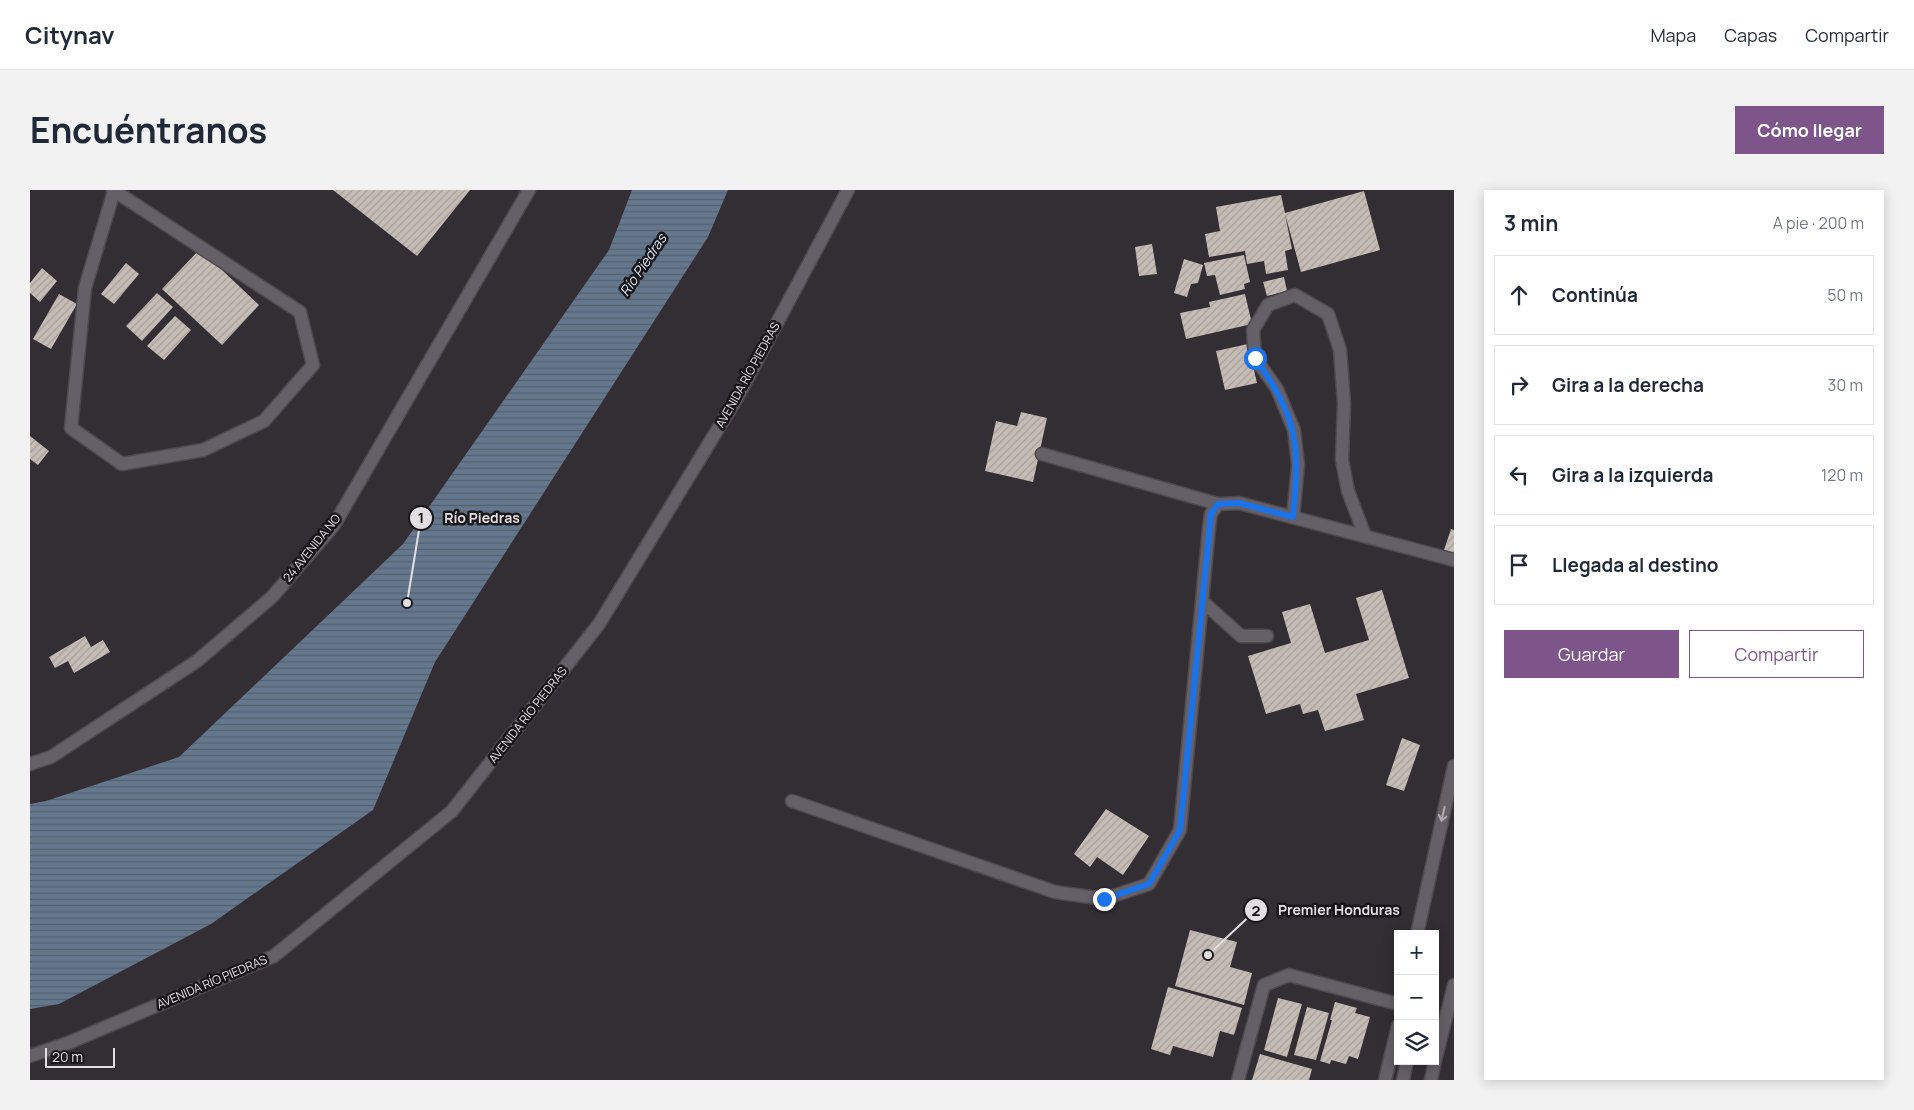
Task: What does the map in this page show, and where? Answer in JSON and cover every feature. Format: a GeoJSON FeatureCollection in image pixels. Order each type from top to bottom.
{"type":"FeatureCollection","features":[{"type":"Feature","properties":{"kind":"street"},"geometry":{"type":"LineString","coordinates":[[114,190],[300,312],[313,365],[264,422],[203,450],[122,464],[71,428],[85,288],[114,190]]}},
{"type":"Feature","properties":{"kind":"street","name":"24 AVENIDA NO"},"geometry":{"type":"LineString","coordinates":[[30,764],[52,757],[197,661],[272,597],[334,525],[529,190]]}},
{"type":"Feature","properties":{"kind":"street","name":"AVENIDA RÍO PIEDRAS"},"geometry":{"type":"LineString","coordinates":[[30,1056],[68,1043],[274,956],[452,811],[599,624],[738,396],[848,190]]}},
{"type":"Feature","properties":{"kind":"street"},"geometry":{"type":"LineString","coordinates":[[1293,517],[1298,465],[1294,430],[1277,388],[1255,358],[1253,330],[1268,306],[1295,295],[1328,314],[1340,350],[1344,402],[1342,460],[1348,491],[1366,536]]}},
{"type":"Feature","properties":{"kind":"street"},"geometry":{"type":"LineString","coordinates":[[1042,454],[1218,504],[1239,503],[1454,560]]}},
{"type":"Feature","properties":{"kind":"street"},"geometry":{"type":"LineString","coordinates":[[792,801],[1055,892],[1104,899],[1149,884],[1180,830],[1209,528],[1211,514],[1218,504]]}},
{"type":"Feature","properties":{"kind":"street"},"geometry":{"type":"LineString","coordinates":[[1203,602],[1241,636],[1267,636]]}},
{"type":"Feature","properties":{"kind":"street"},"geometry":{"type":"LineString","coordinates":[[1418,930],[1454,766]]}},
{"type":"Feature","properties":{"kind":"street"},"geometry":{"type":"LineString","coordinates":[[1238,1080],[1264,985],[1269,982],[1289,974],[1394,1003]]}},
{"type":"Feature","properties":{"kind":"street"},"geometry":{"type":"LineString","coordinates":[[1439,1045],[1454,985]]}},
{"type":"Feature","properties":{"kind":"street"},"geometry":{"type":"LineString","coordinates":[[1385,1080],[1394,1043]]}},
{"type":"Feature","properties":{"kind":"street"},"geometry":{"type":"LineString","coordinates":[[1403,1080],[1406,1065]]}},
{"type":"Feature","properties":{"kind":"street"},"geometry":{"type":"LineString","coordinates":[[1431,1080],[1434,1065]]}},
{"type":"Feature","properties":{"kind":"water","name":"Río Piedras"},"geometry":{"type":"Polygon","coordinates":[[[632,190],[728,190],[708,237],[435,662],[373,810],[211,924],[59,1004],[30,1009],[30,804],[46,801],[179,757],[403,544],[609,250],[632,190]]]}},
{"type":"Feature","properties":{"kind":"building"},"geometry":{"type":"Polygon","coordinates":[[[333,190],[470,190],[417,256],[333,190]]]}},
{"type":"Feature","properties":{"kind":"building"},"geometry":{"type":"Polygon","coordinates":[[[1364,191],[1380,250],[1301,272],[1285,214],[1292,249],[1285,251],[1288,270],[1266,274],[1264,261],[1247,264],[1245,251],[1209,257],[1205,234],[1220,231],[1216,207],[1281,195],[1285,213],[1364,191]]]}},
{"type":"Feature","properties":{"kind":"building"},"geometry":{"type":"Polygon","coordinates":[[[1152,244],[1157,274],[1139,276],[1135,247],[1152,244]]]}},
{"type":"Feature","properties":{"kind":"building"},"geometry":{"type":"Polygon","coordinates":[[[200,249],[259,305],[222,345],[162,289],[200,249]]]}},
{"type":"Feature","properties":{"kind":"building"},"geometry":{"type":"Polygon","coordinates":[[[1244,255],[1250,282],[1244,284],[1245,289],[1220,295],[1215,275],[1207,276],[1204,263],[1244,255]]]}},
{"type":"Feature","properties":{"kind":"building"},"geometry":{"type":"Polygon","coordinates":[[[1184,259],[1203,265],[1198,283],[1191,284],[1187,297],[1174,293],[1184,259]]]}},
{"type":"Feature","properties":{"kind":"building"},"geometry":{"type":"Polygon","coordinates":[[[126,263],[139,274],[114,304],[101,294],[126,263]]]}},
{"type":"Feature","properties":{"kind":"building"},"geometry":{"type":"Polygon","coordinates":[[[42,268],[57,281],[40,302],[30,293],[30,283],[42,268]]]}},
{"type":"Feature","properties":{"kind":"building"},"geometry":{"type":"Polygon","coordinates":[[[1284,277],[1287,291],[1267,296],[1263,282],[1284,277]]]}},
{"type":"Feature","properties":{"kind":"building"},"geometry":{"type":"Polygon","coordinates":[[[157,293],[173,307],[142,341],[126,326],[157,293]]]}},
{"type":"Feature","properties":{"kind":"building"},"geometry":{"type":"Polygon","coordinates":[[[59,294],[77,304],[51,349],[33,339],[59,294]]]}},
{"type":"Feature","properties":{"kind":"building"},"geometry":{"type":"Polygon","coordinates":[[[1245,294],[1252,324],[1186,339],[1180,313],[1210,307],[1209,302],[1245,294]]]}},
{"type":"Feature","properties":{"kind":"building"},"geometry":{"type":"Polygon","coordinates":[[[175,316],[191,330],[164,360],[147,346],[175,316]]]}},
{"type":"Feature","properties":{"kind":"building"},"geometry":{"type":"Polygon","coordinates":[[[1248,344],[1257,383],[1225,390],[1216,351],[1248,344]]]}},
{"type":"Feature","properties":{"kind":"building"},"geometry":{"type":"Polygon","coordinates":[[[1021,412],[1047,418],[1033,482],[985,471],[996,421],[1017,426],[1021,412]]]}},
{"type":"Feature","properties":{"kind":"building"},"geometry":{"type":"Polygon","coordinates":[[[30,436],[49,451],[38,465],[30,459],[30,436]]]}},
{"type":"Feature","properties":{"kind":"building"},"geometry":{"type":"Polygon","coordinates":[[[1451,529],[1454,530],[1454,556],[1443,553],[1451,529]]]}},
{"type":"Feature","properties":{"kind":"building"},"geometry":{"type":"Polygon","coordinates":[[[1382,590],[1409,678],[1356,694],[1364,720],[1325,731],[1318,710],[1303,714],[1300,704],[1266,714],[1248,656],[1291,643],[1282,612],[1310,604],[1325,653],[1369,640],[1356,598],[1382,590]]]}},
{"type":"Feature","properties":{"kind":"building"},"geometry":{"type":"Polygon","coordinates":[[[85,636],[91,647],[103,640],[110,652],[74,673],[68,661],[55,668],[49,657],[85,636]]]}},
{"type":"Feature","properties":{"kind":"building"},"geometry":{"type":"Polygon","coordinates":[[[1402,738],[1420,745],[1404,791],[1386,785],[1402,738]]]}},
{"type":"Feature","properties":{"kind":"building"},"geometry":{"type":"Polygon","coordinates":[[[1106,809],[1149,836],[1123,875],[1097,857],[1090,867],[1074,854],[1106,809]]]}},
{"type":"Feature","properties":{"kind":"building"},"geometry":{"type":"Polygon","coordinates":[[[1190,930],[1237,942],[1230,967],[1252,973],[1244,1005],[1175,986],[1190,930]]]}},
{"type":"Feature","properties":{"kind":"building"},"geometry":{"type":"Polygon","coordinates":[[[1168,987],[1242,1008],[1234,1035],[1220,1031],[1213,1057],[1173,1046],[1170,1055],[1151,1049],[1168,987]]]}},
{"type":"Feature","properties":{"kind":"building"},"geometry":{"type":"Polygon","coordinates":[[[1278,998],[1302,1004],[1287,1057],[1264,1050],[1278,998]]]}},
{"type":"Feature","properties":{"kind":"building"},"geometry":{"type":"Polygon","coordinates":[[[1335,1002],[1357,1008],[1355,1013],[1370,1017],[1358,1059],[1349,1056],[1346,1064],[1331,1060],[1330,1064],[1320,1061],[1332,1020],[1330,1020],[1335,1002]]]}},
{"type":"Feature","properties":{"kind":"building"},"geometry":{"type":"Polygon","coordinates":[[[1307,1007],[1329,1013],[1316,1060],[1294,1055],[1307,1007]]]}},
{"type":"Feature","properties":{"kind":"building"},"geometry":{"type":"Polygon","coordinates":[[[1260,1054],[1312,1069],[1309,1080],[1252,1080],[1260,1054]]]}},
{"type":"Feature","properties":{"kind":"place","name":"Río Piedras"},"geometry":{"type":"Point","coordinates":[407,603]}},
{"type":"Feature","properties":{"kind":"place","name":"Premier Honduras"},"geometry":{"type":"Point","coordinates":[1208,955]}},
{"type":"Feature","properties":{"kind":"route"},"geometry":{"type":"LineString","coordinates":[[1104,899],[1149,884],[1180,830],[1211,514],[1218,504],[1239,503],[1293,517],[1298,465],[1294,430],[1277,388],[1255,358]]}}]}
